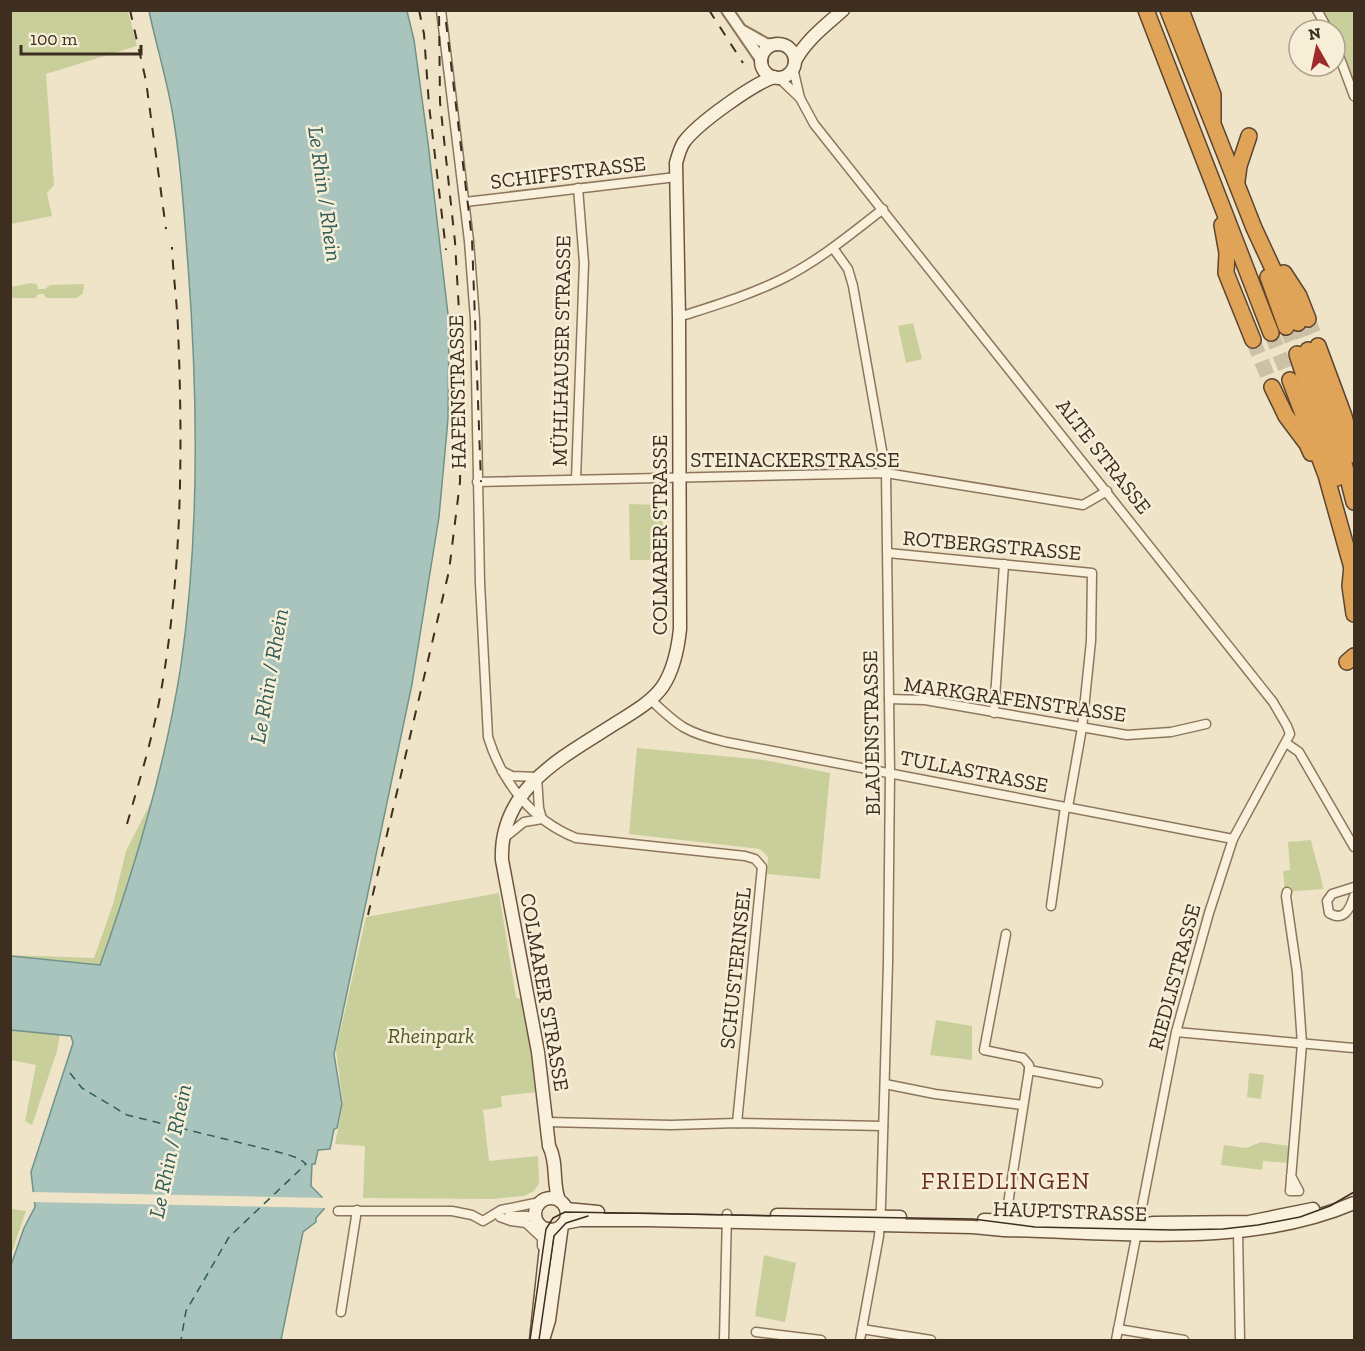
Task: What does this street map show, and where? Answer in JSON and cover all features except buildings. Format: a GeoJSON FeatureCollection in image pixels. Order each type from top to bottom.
{"type":"FeatureCollection","features":[{"type":"Feature","properties":{"kind":"highway"},"geometry":{"type":"LineString","coordinates":[[1146,10],[1271,333]]}},
{"type":"Feature","properties":{"kind":"highway"},"geometry":{"type":"LineString","coordinates":[[1167,10],[1254,228],[1297,323]]}},
{"type":"Feature","properties":{"kind":"highway"},"geometry":{"type":"LineString","coordinates":[[1181,10],[1214,95],[1213,123]]}},
{"type":"Feature","properties":{"kind":"highway"},"geometry":{"type":"LineString","coordinates":[[1237,184],[1239,166],[1249,136]]}},
{"type":"Feature","properties":{"kind":"highway"},"geometry":{"type":"LineString","coordinates":[[1213,181],[1225,237],[1226,273],[1253,340]]}},
{"type":"Feature","properties":{"kind":"highway"},"geometry":{"type":"LineString","coordinates":[[1308,350],[1344,416],[1354,455]]}},
{"type":"Feature","properties":{"kind":"highway"},"geometry":{"type":"LineString","coordinates":[[1308,350],[1333,420],[1354,502]]}},
{"type":"Feature","properties":{"kind":"highway"},"geometry":{"type":"LineString","coordinates":[[1308,350],[1321,424],[1354,539]]}},
{"type":"Feature","properties":{"kind":"highway"},"geometry":{"type":"LineString","coordinates":[[1290,380],[1326,475],[1353,571],[1350,586],[1354,614]]}},
{"type":"Feature","properties":{"kind":"highway"},"geometry":{"type":"LineString","coordinates":[[1272,387],[1286,416],[1306,444],[1314,461],[1326,475]]}},
{"type":"Feature","properties":{"kind":"main road"},"geometry":{"type":"LineString","coordinates":[[818,32],[792,44],[780,45],[764,52],[762,63],[766,73],[776,77],[787,75],[799,54],[818,32],[843,10]]}},
{"type":"Feature","properties":{"kind":"main road"},"geometry":{"type":"LineString","coordinates":[[780,45],[792,51],[794,64]]}},
{"type":"Feature","properties":{"kind":"main road","name":"COLMARER STRASSE"},"geometry":{"type":"LineString","coordinates":[[747,89],[762,63]]}},
{"type":"Feature","properties":{"kind":"main road","name":"COLMARER STRASSE"},"geometry":{"type":"LineString","coordinates":[[553,1202],[554,1157],[549,1146],[538,1052],[502,860],[503,839],[508,818],[520,797],[537,777],[629,716],[663,686],[670,671],[680,629],[676,177],[679,152],[687,138],[747,89],[776,77]]}},
{"type":"Feature","properties":{"kind":"main road","name":"HAUPTSTRASSE"},"geometry":{"type":"LineString","coordinates":[[1139,1229],[1154,1223],[1254,1222],[1354,1197]]}},
{"type":"Feature","properties":{"kind":"main road"},"geometry":{"type":"LineString","coordinates":[[536,1341],[548,1229],[541,1226],[536,1218],[536,1210],[553,1202],[567,1215],[563,1224],[549,1320],[543,1341]]}},
{"type":"Feature","properties":{"kind":"main road","name":"HAUPTSTRASSE"},"geometry":{"type":"LineString","coordinates":[[553,1202],[588,1212],[726,1219]]}},
{"type":"Feature","properties":{"kind":"main road","name":"HAUPTSTRASSE"},"geometry":{"type":"LineString","coordinates":[[548,1229],[556,1229],[563,1224],[580,1220],[726,1219],[1139,1229],[1192,1234],[1238,1232],[1293,1223],[1354,1203]]}},
{"type":"Feature","properties":{"kind":"street","name":"HAFENSTRASSE"},"geometry":{"type":"LineString","coordinates":[[441,10],[465,202],[475,319],[477,482],[486,720],[488,737],[501,771],[520,797]]}},
{"type":"Feature","properties":{"kind":"street"},"geometry":{"type":"LineString","coordinates":[[727,10],[762,63]]}},
{"type":"Feature","properties":{"kind":"street"},"geometry":{"type":"LineString","coordinates":[[742,30],[766,44],[780,45]]}},
{"type":"Feature","properties":{"kind":"street","name":"ALTE STRASSE"},"geometry":{"type":"LineString","coordinates":[[794,64],[800,98],[814,123],[1273,702],[1290,734],[1286,743]]}},
{"type":"Feature","properties":{"kind":"street","name":"ALTE STRASSE"},"geometry":{"type":"LineString","coordinates":[[776,77],[800,98]]}},
{"type":"Feature","properties":{"kind":"street"},"geometry":{"type":"LineString","coordinates":[[1347,77],[1354,96]]}},
{"type":"Feature","properties":{"kind":"street","name":"SCHIFFSTRASSE"},"geometry":{"type":"LineString","coordinates":[[465,202],[676,177]]}},
{"type":"Feature","properties":{"kind":"street","name":"MÜHLHAUSER STRASSE"},"geometry":{"type":"LineString","coordinates":[[576,479],[584,263],[578,189]]}},
{"type":"Feature","properties":{"kind":"street"},"geometry":{"type":"LineString","coordinates":[[679,317],[728,302],[781,280],[833,248],[883,209]]}},
{"type":"Feature","properties":{"kind":"street","name":"BLAUENSTRASSE"},"geometry":{"type":"LineString","coordinates":[[833,248],[848,268],[853,286],[886,473],[888,553],[890,773],[885,1084],[880,1221],[860,1341]]}},
{"type":"Feature","properties":{"kind":"street","name":"STEINACKERSTRASSE"},"geometry":{"type":"LineString","coordinates":[[477,482],[886,473],[1083,505],[1107,491]]}},
{"type":"Feature","properties":{"kind":"street","name":"ROTBERGSTRASSE"},"geometry":{"type":"LineString","coordinates":[[888,553],[1092,573],[1091,641],[1082,728]]}},
{"type":"Feature","properties":{"kind":"street"},"geometry":{"type":"LineString","coordinates":[[994,713],[1004,564]]}},
{"type":"Feature","properties":{"kind":"street","name":"TULLASTRASSE"},"geometry":{"type":"LineString","coordinates":[[650,699],[679,726],[696,735],[1233,839]]}},
{"type":"Feature","properties":{"kind":"street","name":"MARKGRAFENSTRASSE"},"geometry":{"type":"LineString","coordinates":[[889,699],[925,700],[1127,735],[1171,732],[1206,724]]}},
{"type":"Feature","properties":{"kind":"street"},"geometry":{"type":"LineString","coordinates":[[1051,906],[1066,807],[1082,728]]}},
{"type":"Feature","properties":{"kind":"street"},"geometry":{"type":"LineString","coordinates":[[1286,743],[1299,752],[1354,847]]}},
{"type":"Feature","properties":{"kind":"street","name":"RIEDLISTRASSE"},"geometry":{"type":"LineString","coordinates":[[1116,1341],[1176,1032],[1233,839],[1286,743]]}},
{"type":"Feature","properties":{"kind":"street"},"geometry":{"type":"LineString","coordinates":[[501,771],[512,776],[537,777],[542,819],[524,822],[503,839]]}},
{"type":"Feature","properties":{"kind":"street","name":"SCHUSTERINSEL"},"geometry":{"type":"LineString","coordinates":[[520,797],[542,819],[576,838],[745,856],[755,859],[762,867],[737,1123]]}},
{"type":"Feature","properties":{"kind":"street"},"geometry":{"type":"LineString","coordinates":[[1354,887],[1332,894],[1327,902],[1329,913],[1338,917],[1343,916],[1350,908],[1354,896]]}},
{"type":"Feature","properties":{"kind":"street"},"geometry":{"type":"LineString","coordinates":[[1287,892],[1297,972],[1302,1044],[1291,1176]]}},
{"type":"Feature","properties":{"kind":"street"},"geometry":{"type":"LineString","coordinates":[[1005,1225],[1029,1070],[1029,1065],[1023,1058],[984,1050],[1006,934]]}},
{"type":"Feature","properties":{"kind":"street"},"geometry":{"type":"LineString","coordinates":[[1176,1032],[1354,1048]]}},
{"type":"Feature","properties":{"kind":"street"},"geometry":{"type":"LineString","coordinates":[[1029,1070],[1098,1083]]}},
{"type":"Feature","properties":{"kind":"street"},"geometry":{"type":"LineString","coordinates":[[885,1084],[935,1094],[1023,1105]]}},
{"type":"Feature","properties":{"kind":"street"},"geometry":{"type":"LineString","coordinates":[[547,1122],[883,1126]]}},
{"type":"Feature","properties":{"kind":"street","name":"HAUPTSTRASSE"},"geometry":{"type":"LineString","coordinates":[[485,1219],[501,1210],[553,1202]]}},
{"type":"Feature","properties":{"kind":"street"},"geometry":{"type":"LineString","coordinates":[[340,1312],[357,1210]]}},
{"type":"Feature","properties":{"kind":"street"},"geometry":{"type":"LineString","coordinates":[[338,1211],[452,1211],[472,1215],[483,1221],[500,1216],[536,1218]]}},
{"type":"Feature","properties":{"kind":"street"},"geometry":{"type":"LineString","coordinates":[[500,1216],[511,1221],[526,1223],[542,1238],[542,1252],[546,1263]]}},
{"type":"Feature","properties":{"kind":"street"},"geometry":{"type":"LineString","coordinates":[[724,1341],[726,1219]]}},
{"type":"Feature","properties":{"kind":"street"},"geometry":{"type":"LineString","coordinates":[[1238,1232],[1240,1341]]}},
{"type":"Feature","properties":{"kind":"street"},"geometry":{"type":"LineString","coordinates":[[862,1329],[931,1341]]}},
{"type":"Feature","properties":{"kind":"street"},"geometry":{"type":"LineString","coordinates":[[1118,1329],[1184,1341]]}},
{"type":"Feature","properties":{"kind":"street"},"geometry":{"type":"LineString","coordinates":[[756,1332],[821,1341]]}},
{"type":"Feature","properties":{"kind":"green space"},"geometry":{"type":"Polygon","coordinates":[[[11,10],[128,11],[137,46],[46,74],[54,185],[47,193],[52,216],[11,224],[11,10]]]}},
{"type":"Feature","properties":{"kind":"green space"},"geometry":{"type":"Polygon","coordinates":[[[1323,11],[1354,11],[1354,82],[1347,63],[1347,18],[1327,18],[1323,11]]]}},
{"type":"Feature","properties":{"kind":"green space"},"geometry":{"type":"Polygon","coordinates":[[[37,284],[38,289],[45,289],[50,285],[84,284],[83,293],[77,298],[46,298],[44,294],[38,294],[36,298],[11,298],[11,287],[37,284]]]}},
{"type":"Feature","properties":{"kind":"green space"},"geometry":{"type":"Polygon","coordinates":[[[913,323],[922,359],[906,363],[898,326],[913,323]]]}},
{"type":"Feature","properties":{"kind":"green space"},"geometry":{"type":"Polygon","coordinates":[[[629,504],[660,505],[663,514],[663,560],[630,560],[629,504]]]}},
{"type":"Feature","properties":{"kind":"green space"},"geometry":{"type":"Polygon","coordinates":[[[637,748],[764,760],[830,773],[820,879],[767,874],[768,857],[760,849],[629,834],[637,748]]]}},
{"type":"Feature","properties":{"kind":"green space"},"geometry":{"type":"Polygon","coordinates":[[[153,798],[131,880],[100,966],[11,956],[94,958],[113,904],[126,851],[153,798]]]}},
{"type":"Feature","properties":{"kind":"green space"},"geometry":{"type":"Polygon","coordinates":[[[1311,840],[1323,889],[1285,892],[1283,871],[1290,870],[1288,842],[1311,840]]]}},
{"type":"Feature","properties":{"kind":"green space","name":"Rheinpark"},"geometry":{"type":"Polygon","coordinates":[[[499,893],[516,997],[522,1000],[537,1092],[501,1096],[502,1107],[483,1110],[489,1161],[538,1156],[539,1184],[534,1191],[524,1196],[493,1199],[363,1198],[365,1146],[335,1144],[343,1104],[336,1050],[366,917],[499,893]]]}},
{"type":"Feature","properties":{"kind":"green space"},"geometry":{"type":"Polygon","coordinates":[[[936,1020],[972,1026],[972,1060],[930,1055],[936,1020]]]}},
{"type":"Feature","properties":{"kind":"green space"},"geometry":{"type":"Polygon","coordinates":[[[10,1030],[60,1034],[57,1051],[32,1125],[25,1121],[36,1065],[11,1060],[10,1030]]]}},
{"type":"Feature","properties":{"kind":"green space"},"geometry":{"type":"Polygon","coordinates":[[[1249,1073],[1264,1075],[1261,1099],[1247,1097],[1249,1073]]]}},
{"type":"Feature","properties":{"kind":"green space"},"geometry":{"type":"Polygon","coordinates":[[[1261,1142],[1290,1146],[1289,1163],[1263,1161],[1262,1170],[1221,1165],[1224,1145],[1246,1148],[1261,1142]]]}},
{"type":"Feature","properties":{"kind":"green space"},"geometry":{"type":"Polygon","coordinates":[[[10,1209],[26,1211],[11,1255],[10,1209]]]}},
{"type":"Feature","properties":{"kind":"green space"},"geometry":{"type":"Polygon","coordinates":[[[764,1255],[796,1263],[785,1322],[755,1316],[764,1255]]]}},
{"type":"Feature","properties":{"kind":"water","name":"Le Rhin / Rhein"},"geometry":{"type":"Polygon","coordinates":[[[149,11],[407,11],[414,40],[428,143],[449,323],[448,419],[439,517],[412,684],[334,1054],[342,1104],[330,1149],[318,1150],[315,1164],[312,1164],[311,1186],[322,1197],[324,1209],[316,1218],[316,1222],[303,1232],[281,1340],[11,1340],[11,1265],[24,1228],[35,1207],[31,1172],[73,1043],[71,1036],[11,1030],[11,956],[100,965],[137,855],[158,780],[181,665],[187,615],[192,565],[195,465],[191,315],[182,188],[175,129],[149,11]]]}},
{"type":"Feature","properties":{"kind":"pier"},"geometry":{"type":"Polygon","coordinates":[[[30,1192],[325,1198],[326,1208],[31,1202],[30,1192]]]}},
{"type":"Feature","properties":{"kind":"ferry route"},"geometry":{"type":"LineString","coordinates":[[70,1073],[82,1088],[127,1115],[286,1154],[306,1164],[229,1237],[186,1311],[181,1340]]}},
{"type":"Feature","properties":{"kind":"tunnel"},"geometry":{"type":"LineString","coordinates":[[1308,319],[1318,346]]}},
{"type":"Feature","properties":{"kind":"tunnel"},"geometry":{"type":"LineString","coordinates":[[1298,323],[1308,350]]}},
{"type":"Feature","properties":{"kind":"tunnel"},"geometry":{"type":"LineString","coordinates":[[1286,327],[1297,354]]}},
{"type":"Feature","properties":{"kind":"tunnel"},"geometry":{"type":"LineString","coordinates":[[1271,333],[1290,380]]}},
{"type":"Feature","properties":{"kind":"tunnel"},"geometry":{"type":"LineString","coordinates":[[1253,340],[1272,387]]}},
{"type":"Feature","properties":{"kind":"tram line"},"geometry":{"type":"LineString","coordinates":[[530,1340],[546,1229],[553,1218],[565,1212],[973,1219],[1035,1227],[1223,1229],[1300,1217],[1330,1206],[1354,1192]]}},
{"type":"Feature","properties":{"kind":"tram line"},"geometry":{"type":"LineString","coordinates":[[539,1340],[554,1236],[566,1223],[588,1216]]}},
{"type":"Feature","properties":{"kind":"railway"},"geometry":{"type":"LineString","coordinates":[[130,10],[146,81],[166,229]]}},
{"type":"Feature","properties":{"kind":"railway"},"geometry":{"type":"LineString","coordinates":[[419,10],[424,34],[429,105],[446,250]]}},
{"type":"Feature","properties":{"kind":"railway"},"geometry":{"type":"LineString","coordinates":[[368,915],[449,571],[460,482],[462,363],[455,242],[440,102],[439,10]]}},
{"type":"Feature","properties":{"kind":"railway"},"geometry":{"type":"LineString","coordinates":[[709,10],[743,63]]}},
{"type":"Feature","properties":{"kind":"railway"},"geometry":{"type":"LineString","coordinates":[[446,22],[472,239],[481,482]]}},
{"type":"Feature","properties":{"kind":"railway"},"geometry":{"type":"LineString","coordinates":[[127,824],[160,697],[177,560],[180,375],[172,247]]}},
{"type":"Feature","properties":{"kind":"district","name":"FRIEDLINGEN"},"geometry":{"type":"Point","coordinates":[1006,1180]}}]}
